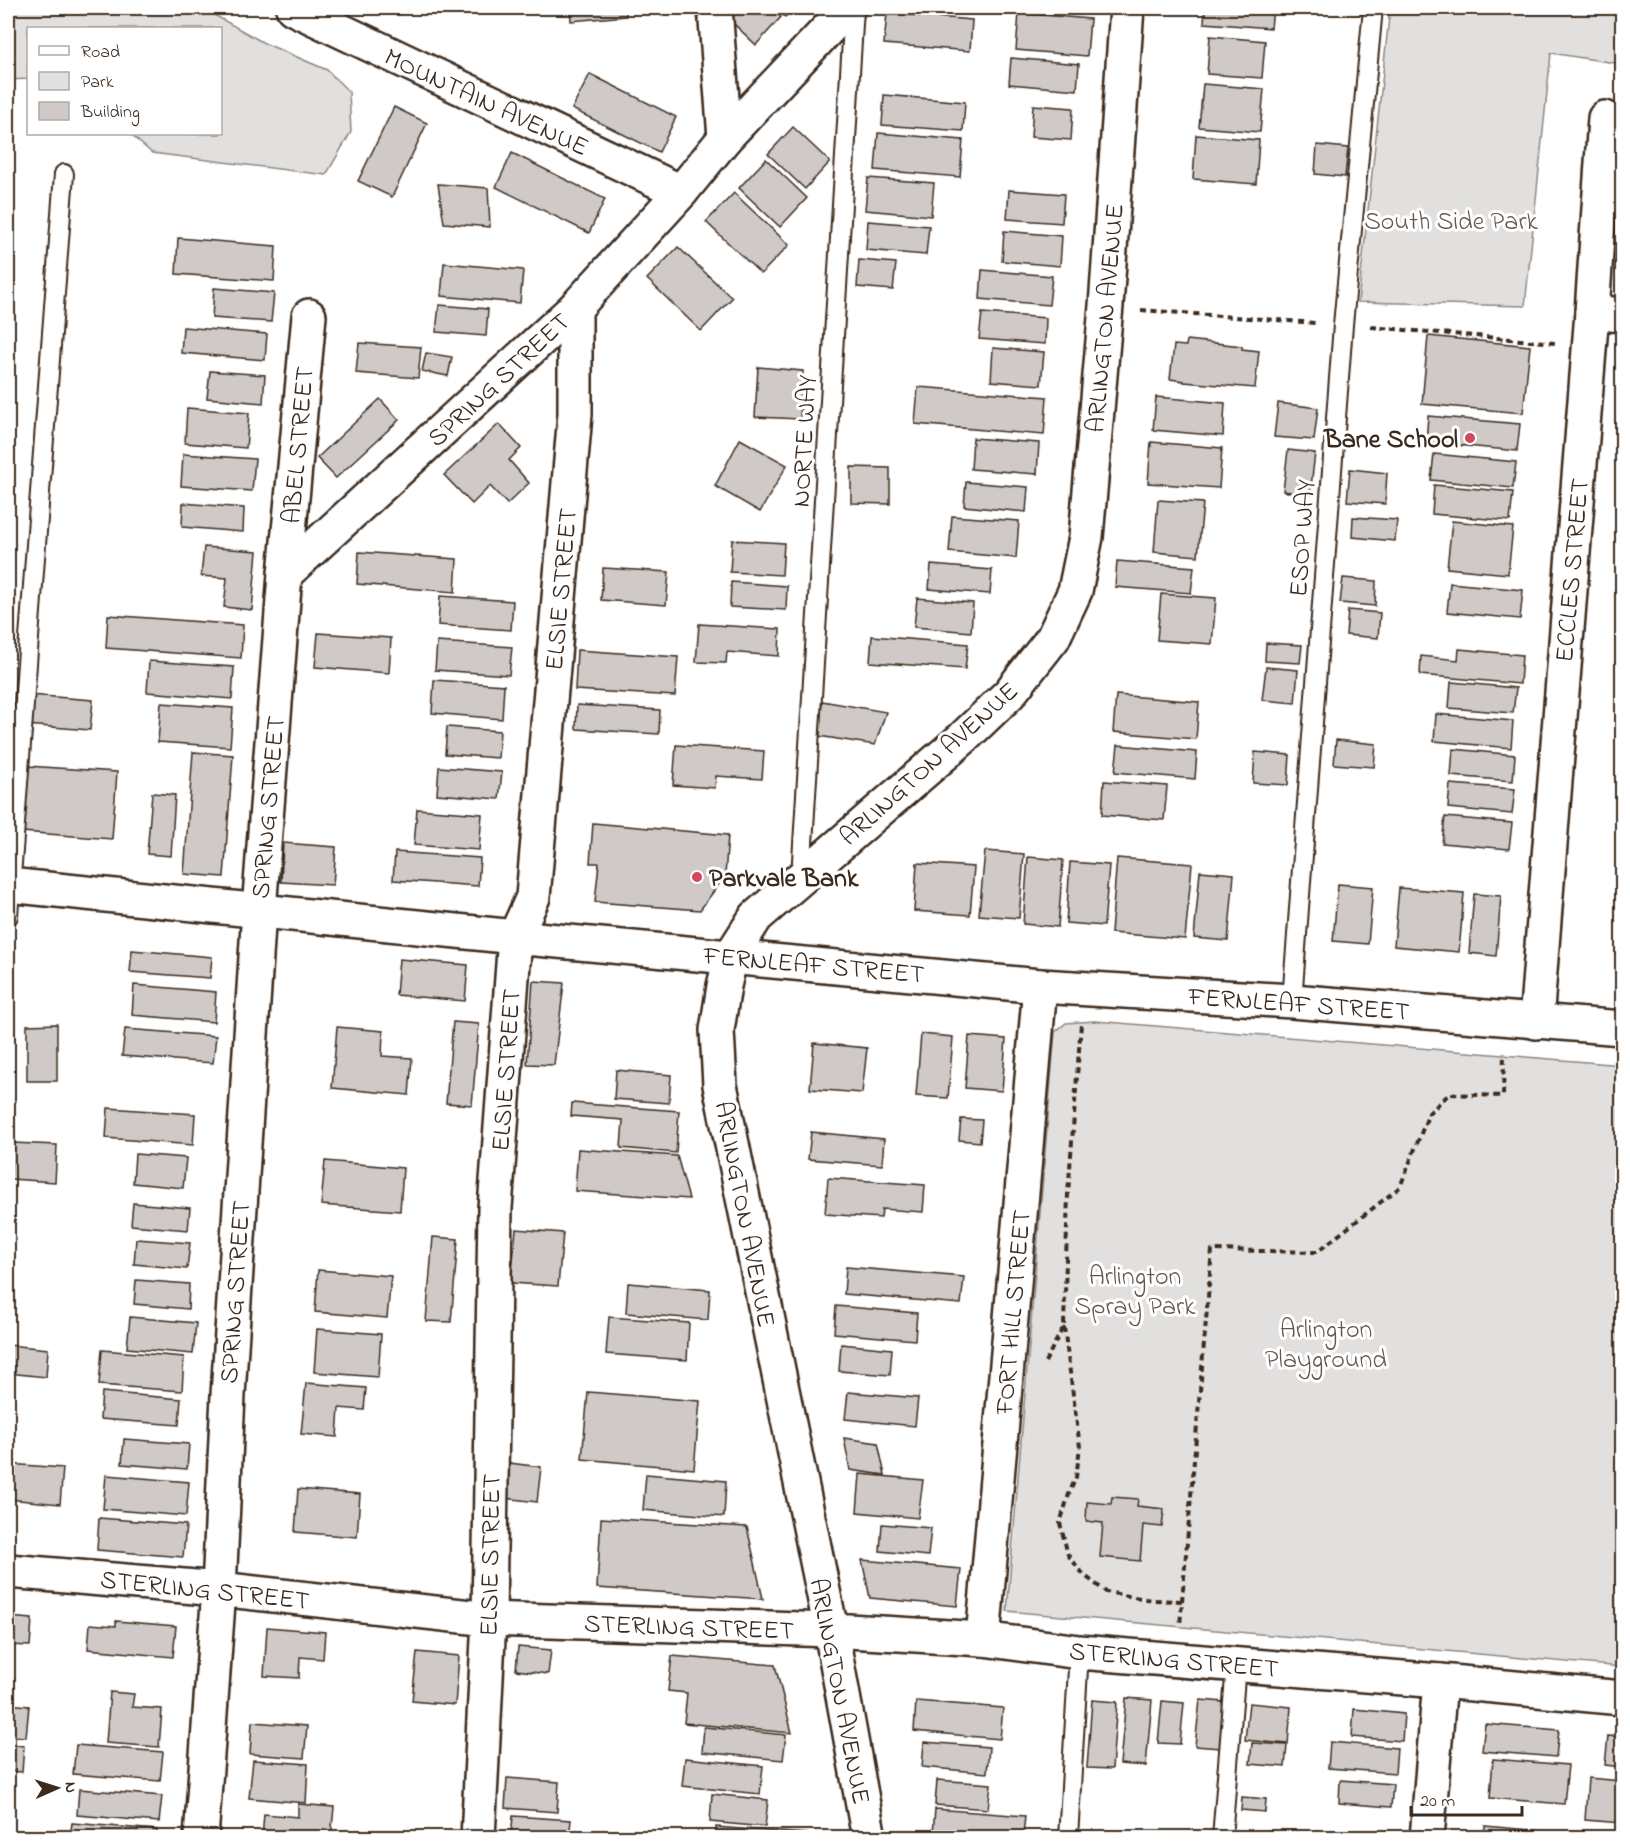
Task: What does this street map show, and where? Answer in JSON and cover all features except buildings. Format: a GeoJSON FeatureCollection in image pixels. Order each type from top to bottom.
{"type":"FeatureCollection","features":[{"type":"Feature","properties":{"kind":"street","name":"MOUNTAIN AVENUE"},"geometry":{"type":"LineString","coordinates":[[293,8],[681,192]]}},
{"type":"Feature","properties":{"kind":"street"},"geometry":{"type":"LineString","coordinates":[[715,8],[725,138]]}},
{"type":"Feature","properties":{"kind":"street","name":"SPRING STREET"},"geometry":{"type":"LineString","coordinates":[[201,1838],[219,1589],[228,1395],[259,910],[285,574],[575,308],[681,192],[725,138],[848,8]]}},
{"type":"Feature","properties":{"kind":"street","name":"ARLINGTON AVENUE"},"geometry":{"type":"LineString","coordinates":[[869,1838],[831,1630],[720,1085],[717,1030],[731,956],[756,917],[963,738],[1009,694],[1053,638],[1075,591],[1088,525],[1127,8]]}},
{"type":"Feature","properties":{"kind":"street","name":"ECCLES STREET"},"geometry":{"type":"LineString","coordinates":[[1536,1022],[1607,314],[1605,118]]}},
{"type":"Feature","properties":{"kind":"street","name":"ELSIE STREET"},"geometry":{"type":"LineString","coordinates":[[478,1838],[489,1619],[495,1208],[515,937],[533,897],[575,414],[575,308]]}},
{"type":"Feature","properties":{"kind":"street","name":"ABEL STREET"},"geometry":{"type":"LineString","coordinates":[[285,574],[309,316]]}},
{"type":"Feature","properties":{"kind":"street","name":"FERNLEAF STREET"},"geometry":{"type":"LineString","coordinates":[[9,895],[259,910],[515,937],[1040,986],[1292,1000],[1623,1028]]}},
{"type":"Feature","properties":{"kind":"street","name":"FORT HILL STREET"},"geometry":{"type":"LineString","coordinates":[[983,1639],[1040,986]]}},
{"type":"Feature","properties":{"kind":"street","name":"STERLING STREET"},"geometry":{"type":"LineString","coordinates":[[8,1571],[219,1589],[489,1619],[831,1630],[983,1639],[1079,1652],[1623,1698]]}},
{"type":"Feature","properties":{"kind":"street"},"geometry":{"type":"LineString","coordinates":[[1427,1838],[1440,1681]]}},
{"type":"Feature","properties":{"kind":"lane","name":"NORTE WAY"},"geometry":{"type":"LineString","coordinates":[[801,877],[854,8]]}},
{"type":"Feature","properties":{"kind":"lane","name":"ESOP WAY"},"geometry":{"type":"LineString","coordinates":[[1292,1000],[1343,325],[1373,8]]}},
{"type":"Feature","properties":{"kind":"lane"},"geometry":{"type":"LineString","coordinates":[[9,895],[64,174]]}},
{"type":"Feature","properties":{"kind":"lane"},"geometry":{"type":"LineString","coordinates":[[1068,1838],[1079,1652]]}},
{"type":"Feature","properties":{"kind":"lane"},"geometry":{"type":"LineString","coordinates":[[1222,1838],[1236,1665]]}},
{"type":"Feature","properties":{"kind":"path"},"geometry":{"type":"LineString","coordinates":[[1082,1013],[1068,1194],[1064,1326],[1080,1448],[1076,1477],[1060,1522],[1068,1555],[1084,1575],[1106,1592],[1151,1600],[1182,1601]]}},
{"type":"Feature","properties":{"kind":"path"},"geometry":{"type":"LineString","coordinates":[[1180,1629],[1212,1250],[1317,1252],[1400,1187],[1429,1113],[1449,1094],[1503,1096],[1504,1049]]}},
{"type":"Feature","properties":{"kind":"path"},"geometry":{"type":"LineString","coordinates":[[1043,1366],[1064,1326]]}},
{"type":"Feature","properties":{"kind":"green space"},"geometry":{"type":"Polygon","coordinates":[[[8,8],[202,8],[264,43],[327,70],[349,92],[351,132],[326,175],[152,153],[131,135],[222,135],[222,27],[27,27],[27,79],[8,80],[8,8]]]}},
{"type":"Feature","properties":{"kind":"green space","name":"South Side Park"},"geometry":{"type":"Polygon","coordinates":[[[1390,8],[1622,8],[1622,64],[1551,53],[1525,306],[1358,302],[1390,8]]]}},
{"type":"Feature","properties":{"kind":"green space","name":"Arlington Playground"},"geometry":{"type":"Polygon","coordinates":[[[1095,1021],[1622,1065],[1622,1667],[1007,1611],[1055,1032],[1066,1023],[1095,1021]]]}},
{"type":"Feature","properties":{"kind":"place","name":"Bane School"},"geometry":{"type":"Point","coordinates":[1470,438]}},
{"type":"Feature","properties":{"kind":"place","name":"Parkvale Bank"},"geometry":{"type":"Point","coordinates":[697,877]}},
{"type":"Feature","properties":{"kind":"park label","name":"Arlington Spray Park"},"geometry":{"type":"Point","coordinates":[1135,1290]}}]}
